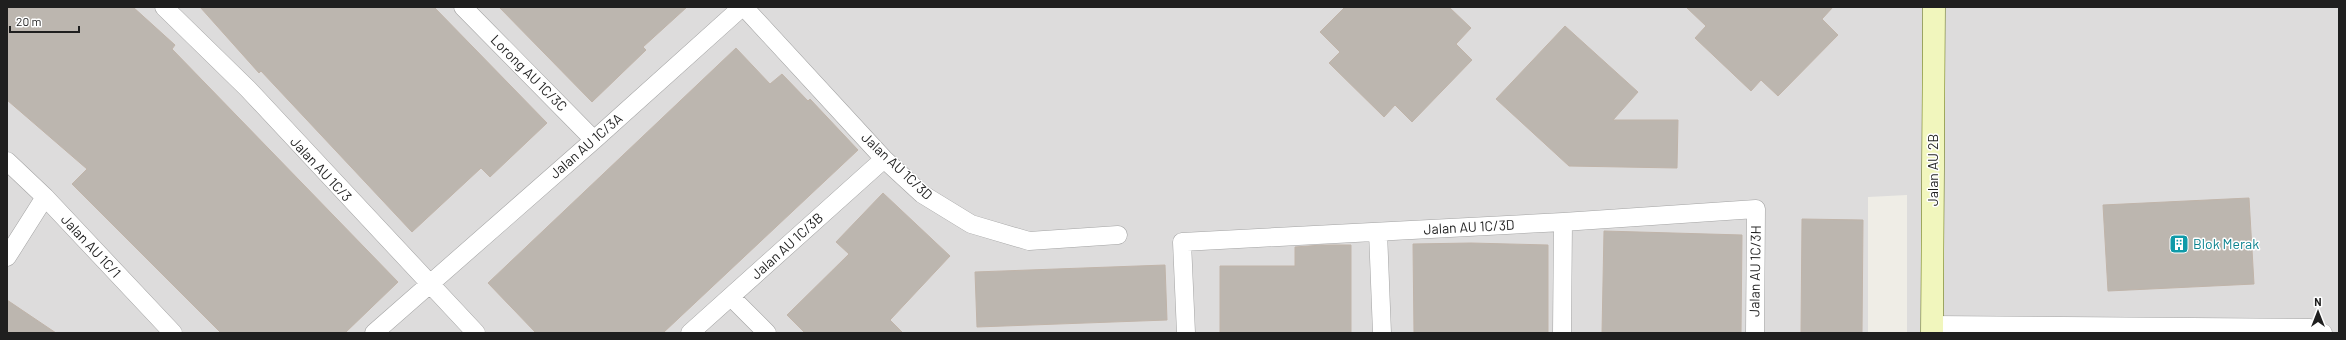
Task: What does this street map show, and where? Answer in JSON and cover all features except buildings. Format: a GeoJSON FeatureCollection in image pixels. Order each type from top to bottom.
{"type":"FeatureCollection","features":[{"type":"Feature","properties":{"kind":"street","name":"Jalan AU 1C/3"},"geometry":{"type":"LineString","coordinates":[[164,7],[248,89],[428,284],[476,333]]}},
{"type":"Feature","properties":{"kind":"street","name":"Lorong AU 1C/3C"},"geometry":{"type":"LineString","coordinates":[[463,7],[594,140]]}},
{"type":"Feature","properties":{"kind":"street","name":"Jalan AU 1C/3A"},"geometry":{"type":"LineString","coordinates":[[374,333],[743,7]]}},
{"type":"Feature","properties":{"kind":"street","name":"Jalan AU 1C/3D"},"geometry":{"type":"LineString","coordinates":[[743,7],[884,158],[922,194],[971,224],[1029,241],[1118,235]]}},
{"type":"Feature","properties":{"kind":"street","name":"Jalan AU 2B"},"geometry":{"type":"LineString","coordinates":[[1932,329],[1934,7]]}},
{"type":"Feature","properties":{"kind":"street","name":"Jalan AU 1C/3B"},"geometry":{"type":"LineString","coordinates":[[690,333],[732,297],[884,158]]}},
{"type":"Feature","properties":{"kind":"street","name":"Jalan AU 1C/1"},"geometry":{"type":"LineString","coordinates":[[7,161],[45,196],[173,333]]}},
{"type":"Feature","properties":{"kind":"street"},"geometry":{"type":"LineString","coordinates":[[7,257],[45,196]]}},
{"type":"Feature","properties":{"kind":"street","name":"Jalan AU 1C/3D"},"geometry":{"type":"LineString","coordinates":[[1186,333],[1182,242],[1563,222],[1756,209]]}},
{"type":"Feature","properties":{"kind":"street","name":"Jalan AU 1C/3H"},"geometry":{"type":"LineString","coordinates":[[1755,333],[1756,209]]}},
{"type":"Feature","properties":{"kind":"street"},"geometry":{"type":"LineString","coordinates":[[1562,333],[1563,222]]}},
{"type":"Feature","properties":{"kind":"street"},"geometry":{"type":"LineString","coordinates":[[1378,232],[1382,333]]}},
{"type":"Feature","properties":{"kind":"street"},"geometry":{"type":"LineString","coordinates":[[732,297],[767,333]]}},
{"type":"Feature","properties":{"kind":"street"},"geometry":{"type":"LineString","coordinates":[[1932,329],[2171,330],[2310,328],[2323,333]]}},
{"type":"Feature","properties":{"kind":"shaded area"},"geometry":{"type":"Polygon","coordinates":[[[7,7],[2339,7],[2339,333],[1907,333],[1907,195],[1868,197],[1868,333],[7,333],[7,7]]]}},
{"type":"Feature","properties":{"kind":"place","name":"Blok Merak"},"geometry":{"type":"Point","coordinates":[2179,244]}}]}
